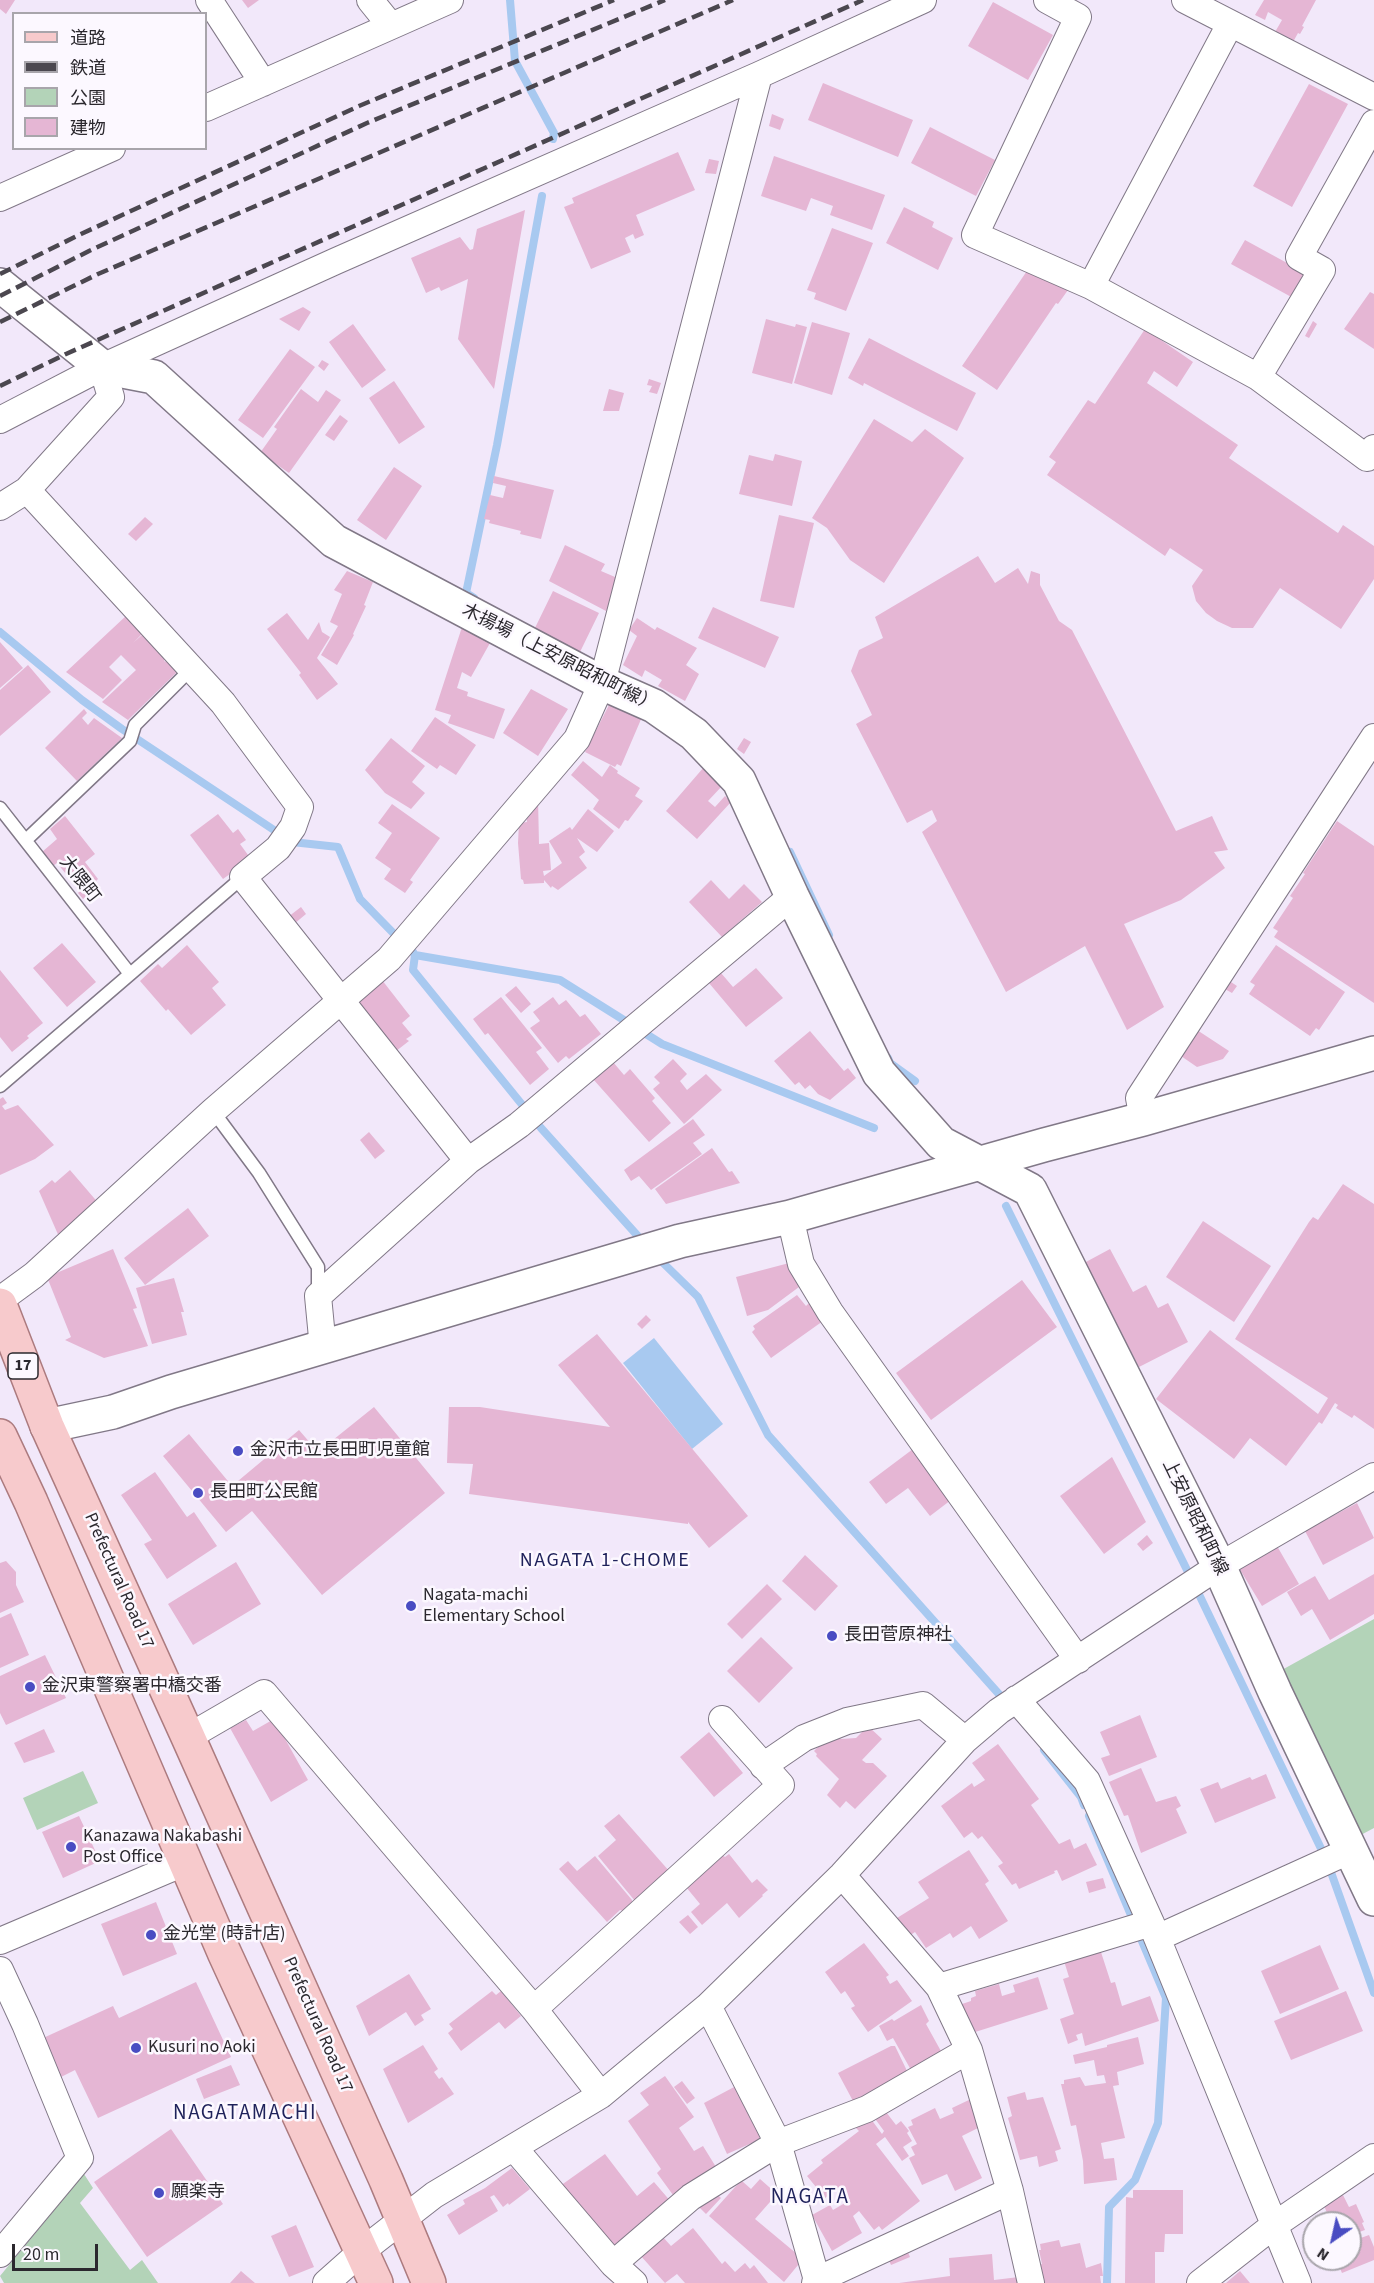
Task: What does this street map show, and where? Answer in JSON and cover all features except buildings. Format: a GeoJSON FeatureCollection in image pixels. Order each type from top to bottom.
{"type":"FeatureCollection","features":[{"type":"Feature","properties":{"kind":"main road","name":"木揚場（上安原昭和町線）"},"geometry":{"type":"LineString","coordinates":[[0,285],[102,368],[154,378],[334,541],[602,683],[654,706],[694,734],[739,780],[792,896],[879,1073],[941,1143],[982,1163]]}},
{"type":"Feature","properties":{"kind":"main road"},"geometry":{"type":"LineString","coordinates":[[376,2283],[224,1952],[31,1502],[0,1436],[113,1412],[680,1241],[790,1217],[1374,1053]]}},
{"type":"Feature","properties":{"kind":"main road","name":"上安原昭和町線"},"geometry":{"type":"LineString","coordinates":[[982,1163],[1030,1190],[1219,1566],[1349,1851],[1374,1899]]}},
{"type":"Feature","properties":{"kind":"main road","name":"Prefectural Road 17"},"geometry":{"type":"LineString","coordinates":[[0,1305],[46,1426],[188,1737],[429,2283]]}},
{"type":"Feature","properties":{"kind":"street"},"geometry":{"type":"LineString","coordinates":[[209,0],[262,83]]}},
{"type":"Feature","properties":{"kind":"street"},"geometry":{"type":"LineString","coordinates":[[370,0],[391,26]]}},
{"type":"Feature","properties":{"kind":"street"},"geometry":{"type":"LineString","coordinates":[[207,108],[450,0]]}},
{"type":"Feature","properties":{"kind":"street"},"geometry":{"type":"LineString","coordinates":[[1047,0],[1078,17],[975,235],[1091,286],[1258,377],[1367,458],[1374,448]]}},
{"type":"Feature","properties":{"kind":"street"},"geometry":{"type":"LineString","coordinates":[[1185,0],[1374,98]]}},
{"type":"Feature","properties":{"kind":"street"},"geometry":{"type":"LineString","coordinates":[[0,420],[102,368],[336,261],[759,75],[907,3]]}},
{"type":"Feature","properties":{"kind":"street"},"geometry":{"type":"LineString","coordinates":[[1091,286],[1230,24]]}},
{"type":"Feature","properties":{"kind":"street"},"geometry":{"type":"LineString","coordinates":[[0,1300],[34,1275],[213,1111],[389,959],[578,739],[602,683],[759,75]]}},
{"type":"Feature","properties":{"kind":"street"},"geometry":{"type":"LineString","coordinates":[[1258,377],[1322,270],[1299,257],[1374,123]]}},
{"type":"Feature","properties":{"kind":"street"},"geometry":{"type":"LineString","coordinates":[[0,198],[108,150]]}},
{"type":"Feature","properties":{"kind":"street"},"geometry":{"type":"LineString","coordinates":[[0,507],[27,490],[111,397],[102,368]]}},
{"type":"Feature","properties":{"kind":"street"},"geometry":{"type":"LineString","coordinates":[[27,490],[223,703],[300,807],[292,827],[278,848],[243,878],[468,1161]]}},
{"type":"Feature","properties":{"kind":"street"},"geometry":{"type":"LineString","coordinates":[[1143,1119],[1139,1098],[1374,737]]}},
{"type":"Feature","properties":{"kind":"street"},"geometry":{"type":"LineString","coordinates":[[323,1348],[318,1296],[468,1161],[519,1125],[792,896]]}},
{"type":"Feature","properties":{"kind":"street"},"geometry":{"type":"LineString","coordinates":[[790,1217],[801,1264],[830,1312],[1078,1660]]}},
{"type":"Feature","properties":{"kind":"street"},"geometry":{"type":"LineString","coordinates":[[326,2283],[434,2195],[602,2095],[708,2006],[842,1875],[965,1740],[1008,1705],[1219,1566],[1374,1476]]}},
{"type":"Feature","properties":{"kind":"street"},"geometry":{"type":"LineString","coordinates":[[188,1737],[264,1693],[534,2009],[602,2095]]}},
{"type":"Feature","properties":{"kind":"street"},"geometry":{"type":"LineString","coordinates":[[763,1766],[804,1738],[847,1721],[923,1705],[965,1740]]}},
{"type":"Feature","properties":{"kind":"street"},"geometry":{"type":"LineString","coordinates":[[1008,1705],[1087,1781],[1154,1930],[1298,2283]]}},
{"type":"Feature","properties":{"kind":"street"},"geometry":{"type":"LineString","coordinates":[[534,2009],[781,1785],[722,1719]]}},
{"type":"Feature","properties":{"kind":"street"},"geometry":{"type":"LineString","coordinates":[[939,1987],[1125,1930],[1154,1930],[1308,1870],[1349,1851]]}},
{"type":"Feature","properties":{"kind":"street"},"geometry":{"type":"LineString","coordinates":[[0,1941],[186,1862]]}},
{"type":"Feature","properties":{"kind":"street"},"geometry":{"type":"LineString","coordinates":[[842,1875],[939,1987],[969,2050],[1010,2191],[1031,2283]]}},
{"type":"Feature","properties":{"kind":"street"},"geometry":{"type":"LineString","coordinates":[[0,1970],[25,2024],[80,2158],[0,2254]]}},
{"type":"Feature","properties":{"kind":"street"},"geometry":{"type":"LineString","coordinates":[[708,2006],[778,2143],[816,2281],[1010,2191]]}},
{"type":"Feature","properties":{"kind":"street"},"geometry":{"type":"LineString","coordinates":[[613,2264],[691,2197],[778,2143],[867,2109],[969,2050]]}},
{"type":"Feature","properties":{"kind":"street"},"geometry":{"type":"LineString","coordinates":[[514,2148],[613,2264],[634,2283]]}},
{"type":"Feature","properties":{"kind":"street"},"geometry":{"type":"LineString","coordinates":[[1200,2283],[1274,2226],[1374,2157]]}},
{"type":"Feature","properties":{"kind":"lane"},"geometry":{"type":"LineString","coordinates":[[26,840],[130,741],[135,725],[190,669]]}},
{"type":"Feature","properties":{"kind":"lane","name":"大隈町"},"geometry":{"type":"LineString","coordinates":[[0,808],[130,974]]}},
{"type":"Feature","properties":{"kind":"lane"},"geometry":{"type":"LineString","coordinates":[[0,1086],[243,878]]}},
{"type":"Feature","properties":{"kind":"lane"},"geometry":{"type":"LineString","coordinates":[[213,1111],[259,1173],[318,1267],[318,1296]]}},
{"type":"Feature","properties":{"kind":"green space"},"geometry":{"type":"Polygon","coordinates":[[[1374,1619],[1374,1828],[1357,1837],[1280,1671],[1374,1619]]]}},
{"type":"Feature","properties":{"kind":"green space"},"geometry":{"type":"Polygon","coordinates":[[[83,1771],[98,1803],[37,1830],[23,1798],[83,1771]]]}},
{"type":"Feature","properties":{"kind":"green space"},"geometry":{"type":"Polygon","coordinates":[[[84,2174],[93,2188],[80,2203],[130,2270],[142,2260],[158,2283],[4,2283],[0,2276],[84,2174]]]}},
{"type":"Feature","properties":{"kind":"water"},"geometry":{"type":"Polygon","coordinates":[[[654,1338],[723,1424],[692,1449],[623,1363],[654,1338]]]}},
{"type":"Feature","properties":{"kind":"waterway"},"geometry":{"type":"LineString","coordinates":[[510,0],[515,61],[554,133],[553,139]]}},
{"type":"Feature","properties":{"kind":"waterway"},"geometry":{"type":"LineString","coordinates":[[474,598],[466,593],[497,445],[542,196]]}},
{"type":"Feature","properties":{"kind":"waterway"},"geometry":{"type":"LineString","coordinates":[[0,632],[82,700],[122,729],[292,842],[338,847],[360,899],[401,941]]}},
{"type":"Feature","properties":{"kind":"waterway"},"geometry":{"type":"LineString","coordinates":[[790,852],[829,935]]}},
{"type":"Feature","properties":{"kind":"waterway"},"geometry":{"type":"LineString","coordinates":[[413,952],[415,955],[560,980],[662,1044],[874,1128]]}},
{"type":"Feature","properties":{"kind":"waterway"},"geometry":{"type":"LineString","coordinates":[[415,955],[413,970],[541,1128],[645,1244]]}},
{"type":"Feature","properties":{"kind":"waterway"},"geometry":{"type":"LineString","coordinates":[[888,1058],[890,1063],[915,1081]]}},
{"type":"Feature","properties":{"kind":"waterway"},"geometry":{"type":"LineString","coordinates":[[1006,1206],[1194,1584],[1327,1861],[1374,1993]]}},
{"type":"Feature","properties":{"kind":"waterway"},"geometry":{"type":"LineString","coordinates":[[656,1256],[698,1297],[768,1435],[1006,1702]]}},
{"type":"Feature","properties":{"kind":"waterway"},"geometry":{"type":"LineString","coordinates":[[1044,1750],[1081,1797],[1084,1805]]}},
{"type":"Feature","properties":{"kind":"waterway"},"geometry":{"type":"LineString","coordinates":[[1089,1816],[1166,1998],[1158,2123],[1135,2180],[1109,2207],[1107,2283]]}},
{"type":"Feature","properties":{"kind":"railway"},"geometry":{"type":"LineString","coordinates":[[0,274],[81,234],[359,106],[614,0]]}},
{"type":"Feature","properties":{"kind":"railway"},"geometry":{"type":"LineString","coordinates":[[0,296],[89,251],[367,123],[665,0]]}},
{"type":"Feature","properties":{"kind":"railway"},"geometry":{"type":"LineString","coordinates":[[0,322],[98,274],[733,0]]}},
{"type":"Feature","properties":{"kind":"railway"},"geometry":{"type":"LineString","coordinates":[[0,386],[66,354],[863,0]]}},
{"type":"Feature","properties":{"kind":"place","name":"金沢市立長田町児童館"},"geometry":{"type":"Point","coordinates":[238,1451]}},
{"type":"Feature","properties":{"kind":"place","name":"長田町公民館"},"geometry":{"type":"Point","coordinates":[198,1493]}},
{"type":"Feature","properties":{"kind":"place","name":"Nagata-machi Elementary School"},"geometry":{"type":"Point","coordinates":[411,1606]}},
{"type":"Feature","properties":{"kind":"place","name":"長田菅原神社"},"geometry":{"type":"Point","coordinates":[832,1636]}},
{"type":"Feature","properties":{"kind":"place","name":"金沢東警察署中橋交番"},"geometry":{"type":"Point","coordinates":[30,1687]}},
{"type":"Feature","properties":{"kind":"place","name":"Kanazawa Nakabashi Post Office"},"geometry":{"type":"Point","coordinates":[71,1847]}},
{"type":"Feature","properties":{"kind":"place","name":"金光堂 (時計店)"},"geometry":{"type":"Point","coordinates":[151,1935]}},
{"type":"Feature","properties":{"kind":"place","name":"Kusuri no Aoki"},"geometry":{"type":"Point","coordinates":[136,2048]}},
{"type":"Feature","properties":{"kind":"place","name":"願楽寺"},"geometry":{"type":"Point","coordinates":[159,2193]}},
{"type":"Feature","properties":{"kind":"district","name":"NAGATA 1-CHOME"},"geometry":{"type":"Point","coordinates":[605,1562]}},
{"type":"Feature","properties":{"kind":"district","name":"NAGATAMACHI"},"geometry":{"type":"Point","coordinates":[245,2114]}},
{"type":"Feature","properties":{"kind":"district","name":"NAGATA"},"geometry":{"type":"Point","coordinates":[810,2198]}}]}
